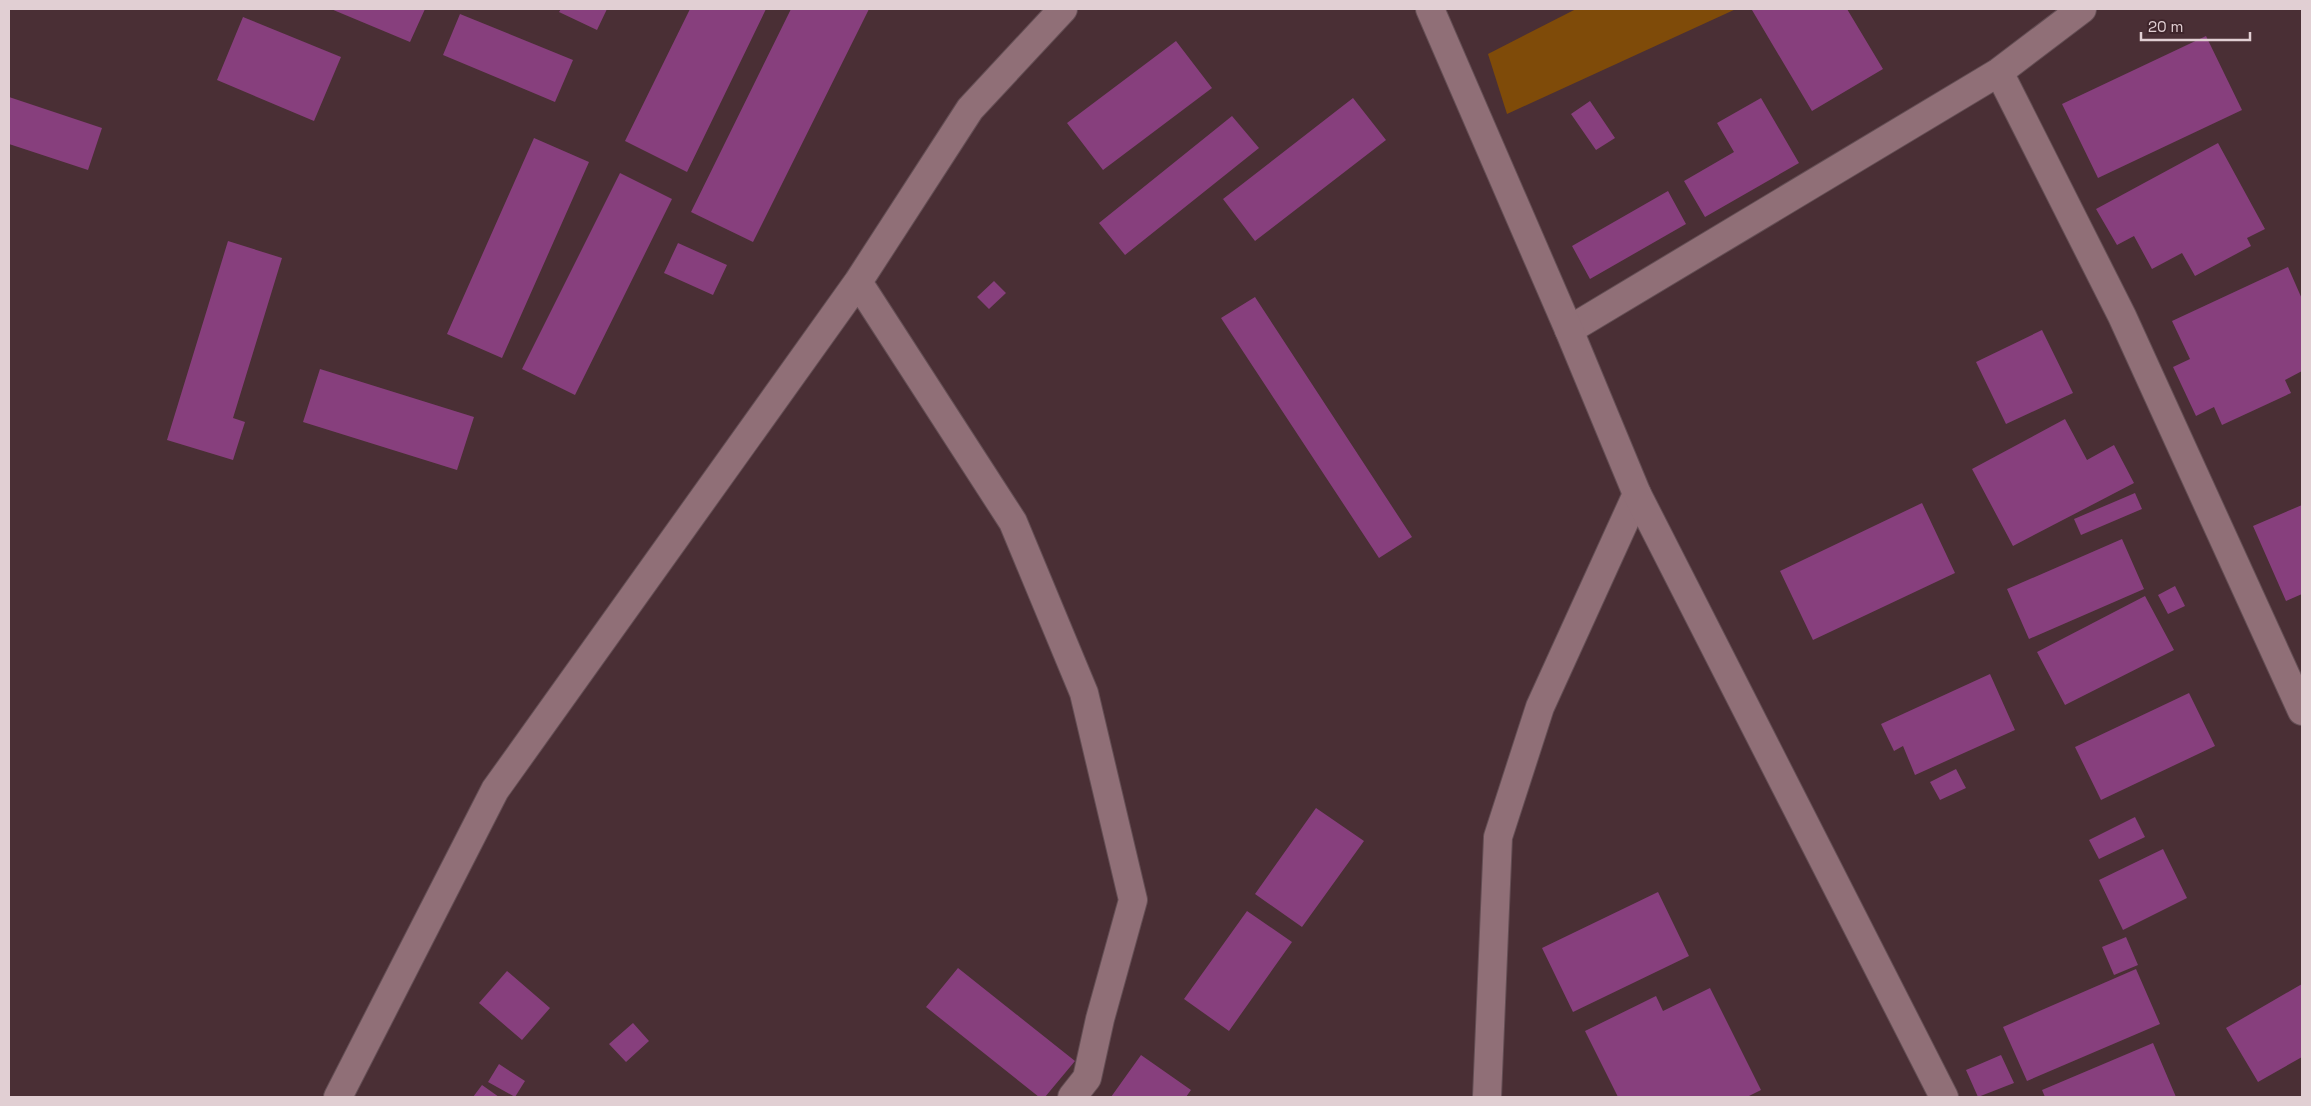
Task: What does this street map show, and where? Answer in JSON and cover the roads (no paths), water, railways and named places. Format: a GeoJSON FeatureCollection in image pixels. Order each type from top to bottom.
{"type":"FeatureCollection","features":[{"type":"Feature","properties":{"kind":"street"},"geometry":{"type":"LineString","coordinates":[[338,1097],[495,790],[858,282],[970,109],[1063,9]]}},
{"type":"Feature","properties":{"kind":"street"},"geometry":{"type":"LineString","coordinates":[[1430,9],[1569,330],[1637,494],[1944,1097]]}},
{"type":"Feature","properties":{"kind":"street"},"geometry":{"type":"LineString","coordinates":[[1569,330],[1999,72],[2082,9]]}},
{"type":"Feature","properties":{"kind":"street"},"geometry":{"type":"LineString","coordinates":[[1999,72],[2122,316],[2302,711]]}},
{"type":"Feature","properties":{"kind":"street"},"geometry":{"type":"LineString","coordinates":[[858,282],[1013,522],[1084,694],[1133,900],[1100,1019],[1087,1078],[1072,1097]]}},
{"type":"Feature","properties":{"kind":"street"},"geometry":{"type":"LineString","coordinates":[[1487,1097],[1498,836],[1540,707],[1637,494]]}}]}
